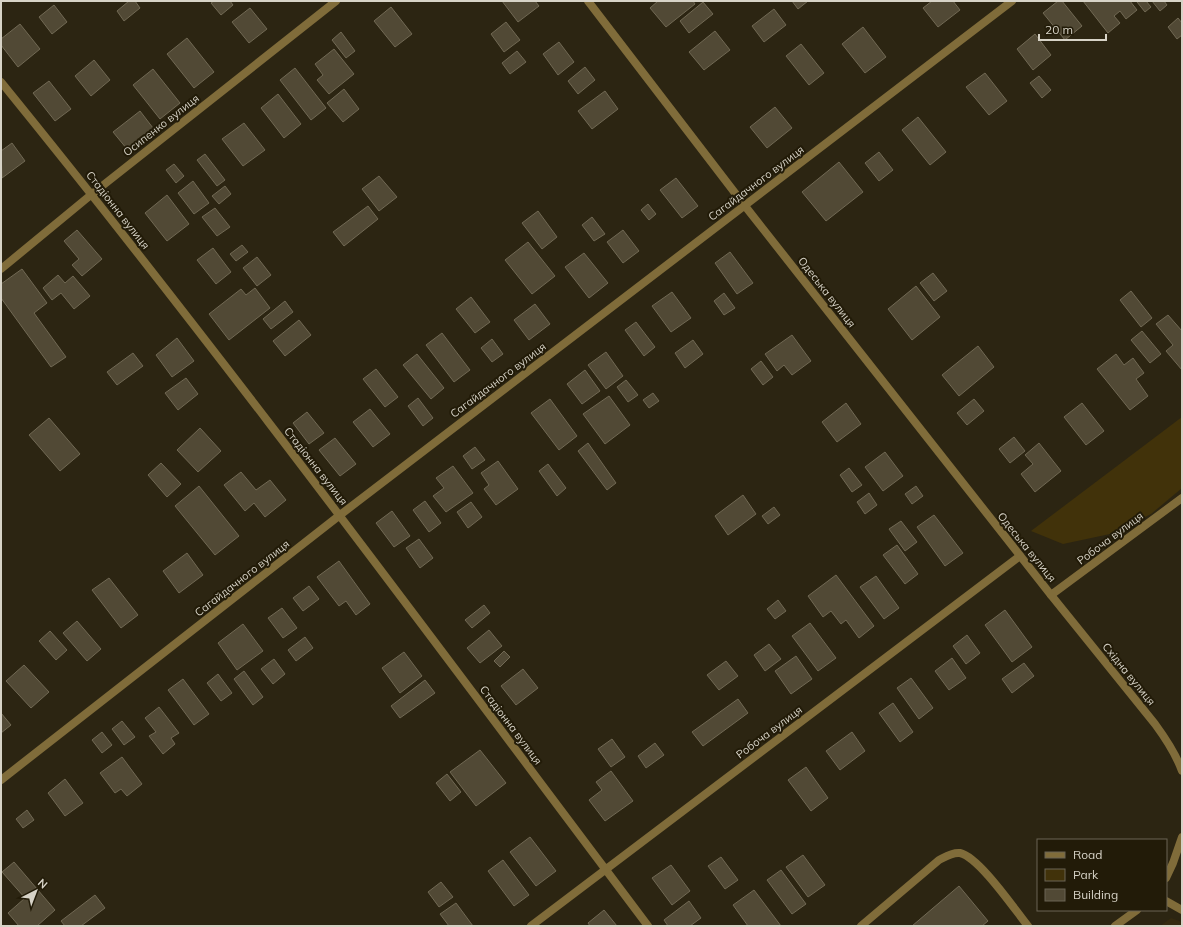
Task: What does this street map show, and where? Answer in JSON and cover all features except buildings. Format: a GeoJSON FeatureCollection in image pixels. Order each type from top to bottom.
{"type":"FeatureCollection","features":[{"type":"Feature","properties":{"kind":"street","name":"Осипенко вулиця"},"geometry":{"type":"LineString","coordinates":[[1,269],[92,194],[336,1]]}},
{"type":"Feature","properties":{"kind":"street","name":"Одеська вулиця"},"geometry":{"type":"LineString","coordinates":[[588,1],[745,206],[1051,595]]}},
{"type":"Feature","properties":{"kind":"street","name":"Сагайдачного вулиця"},"geometry":{"type":"LineString","coordinates":[[1,780],[340,515],[1012,1]]}},
{"type":"Feature","properties":{"kind":"street","name":"Стадіонна вулиця"},"geometry":{"type":"LineString","coordinates":[[1,82],[92,194],[340,515],[648,926]]}},
{"type":"Feature","properties":{"kind":"street","name":"Робоча вулиця"},"geometry":{"type":"LineString","coordinates":[[1051,595],[1182,498]]}},
{"type":"Feature","properties":{"kind":"street","name":"Робоча вулиця"},"geometry":{"type":"LineString","coordinates":[[531,926],[1020,556]]}},
{"type":"Feature","properties":{"kind":"street","name":"Східна вулиця"},"geometry":{"type":"LineString","coordinates":[[1051,595],[1155,724],[1169,744],[1182,771]]}},
{"type":"Feature","properties":{"kind":"street"},"geometry":{"type":"LineString","coordinates":[[1167,876],[1182,837]]}},
{"type":"Feature","properties":{"kind":"street"},"geometry":{"type":"LineString","coordinates":[[861,926],[939,860],[950,854],[959,853],[969,857],[979,866],[1028,926]]}},
{"type":"Feature","properties":{"kind":"street"},"geometry":{"type":"LineString","coordinates":[[1167,902],[1182,910]]}},
{"type":"Feature","properties":{"kind":"street"},"geometry":{"type":"LineString","coordinates":[[1115,926],[1136,911]]}},
{"type":"Feature","properties":{"kind":"shaded area"},"geometry":{"type":"Polygon","coordinates":[[[1171,918],[1182,922],[1182,926],[1160,926],[1171,918]]]}},
{"type":"Feature","properties":{"kind":"green space"},"geometry":{"type":"Polygon","coordinates":[[[1182,417],[1182,488],[1151,514],[1110,534],[1063,544],[1031,531],[1182,417]]]}}]}
